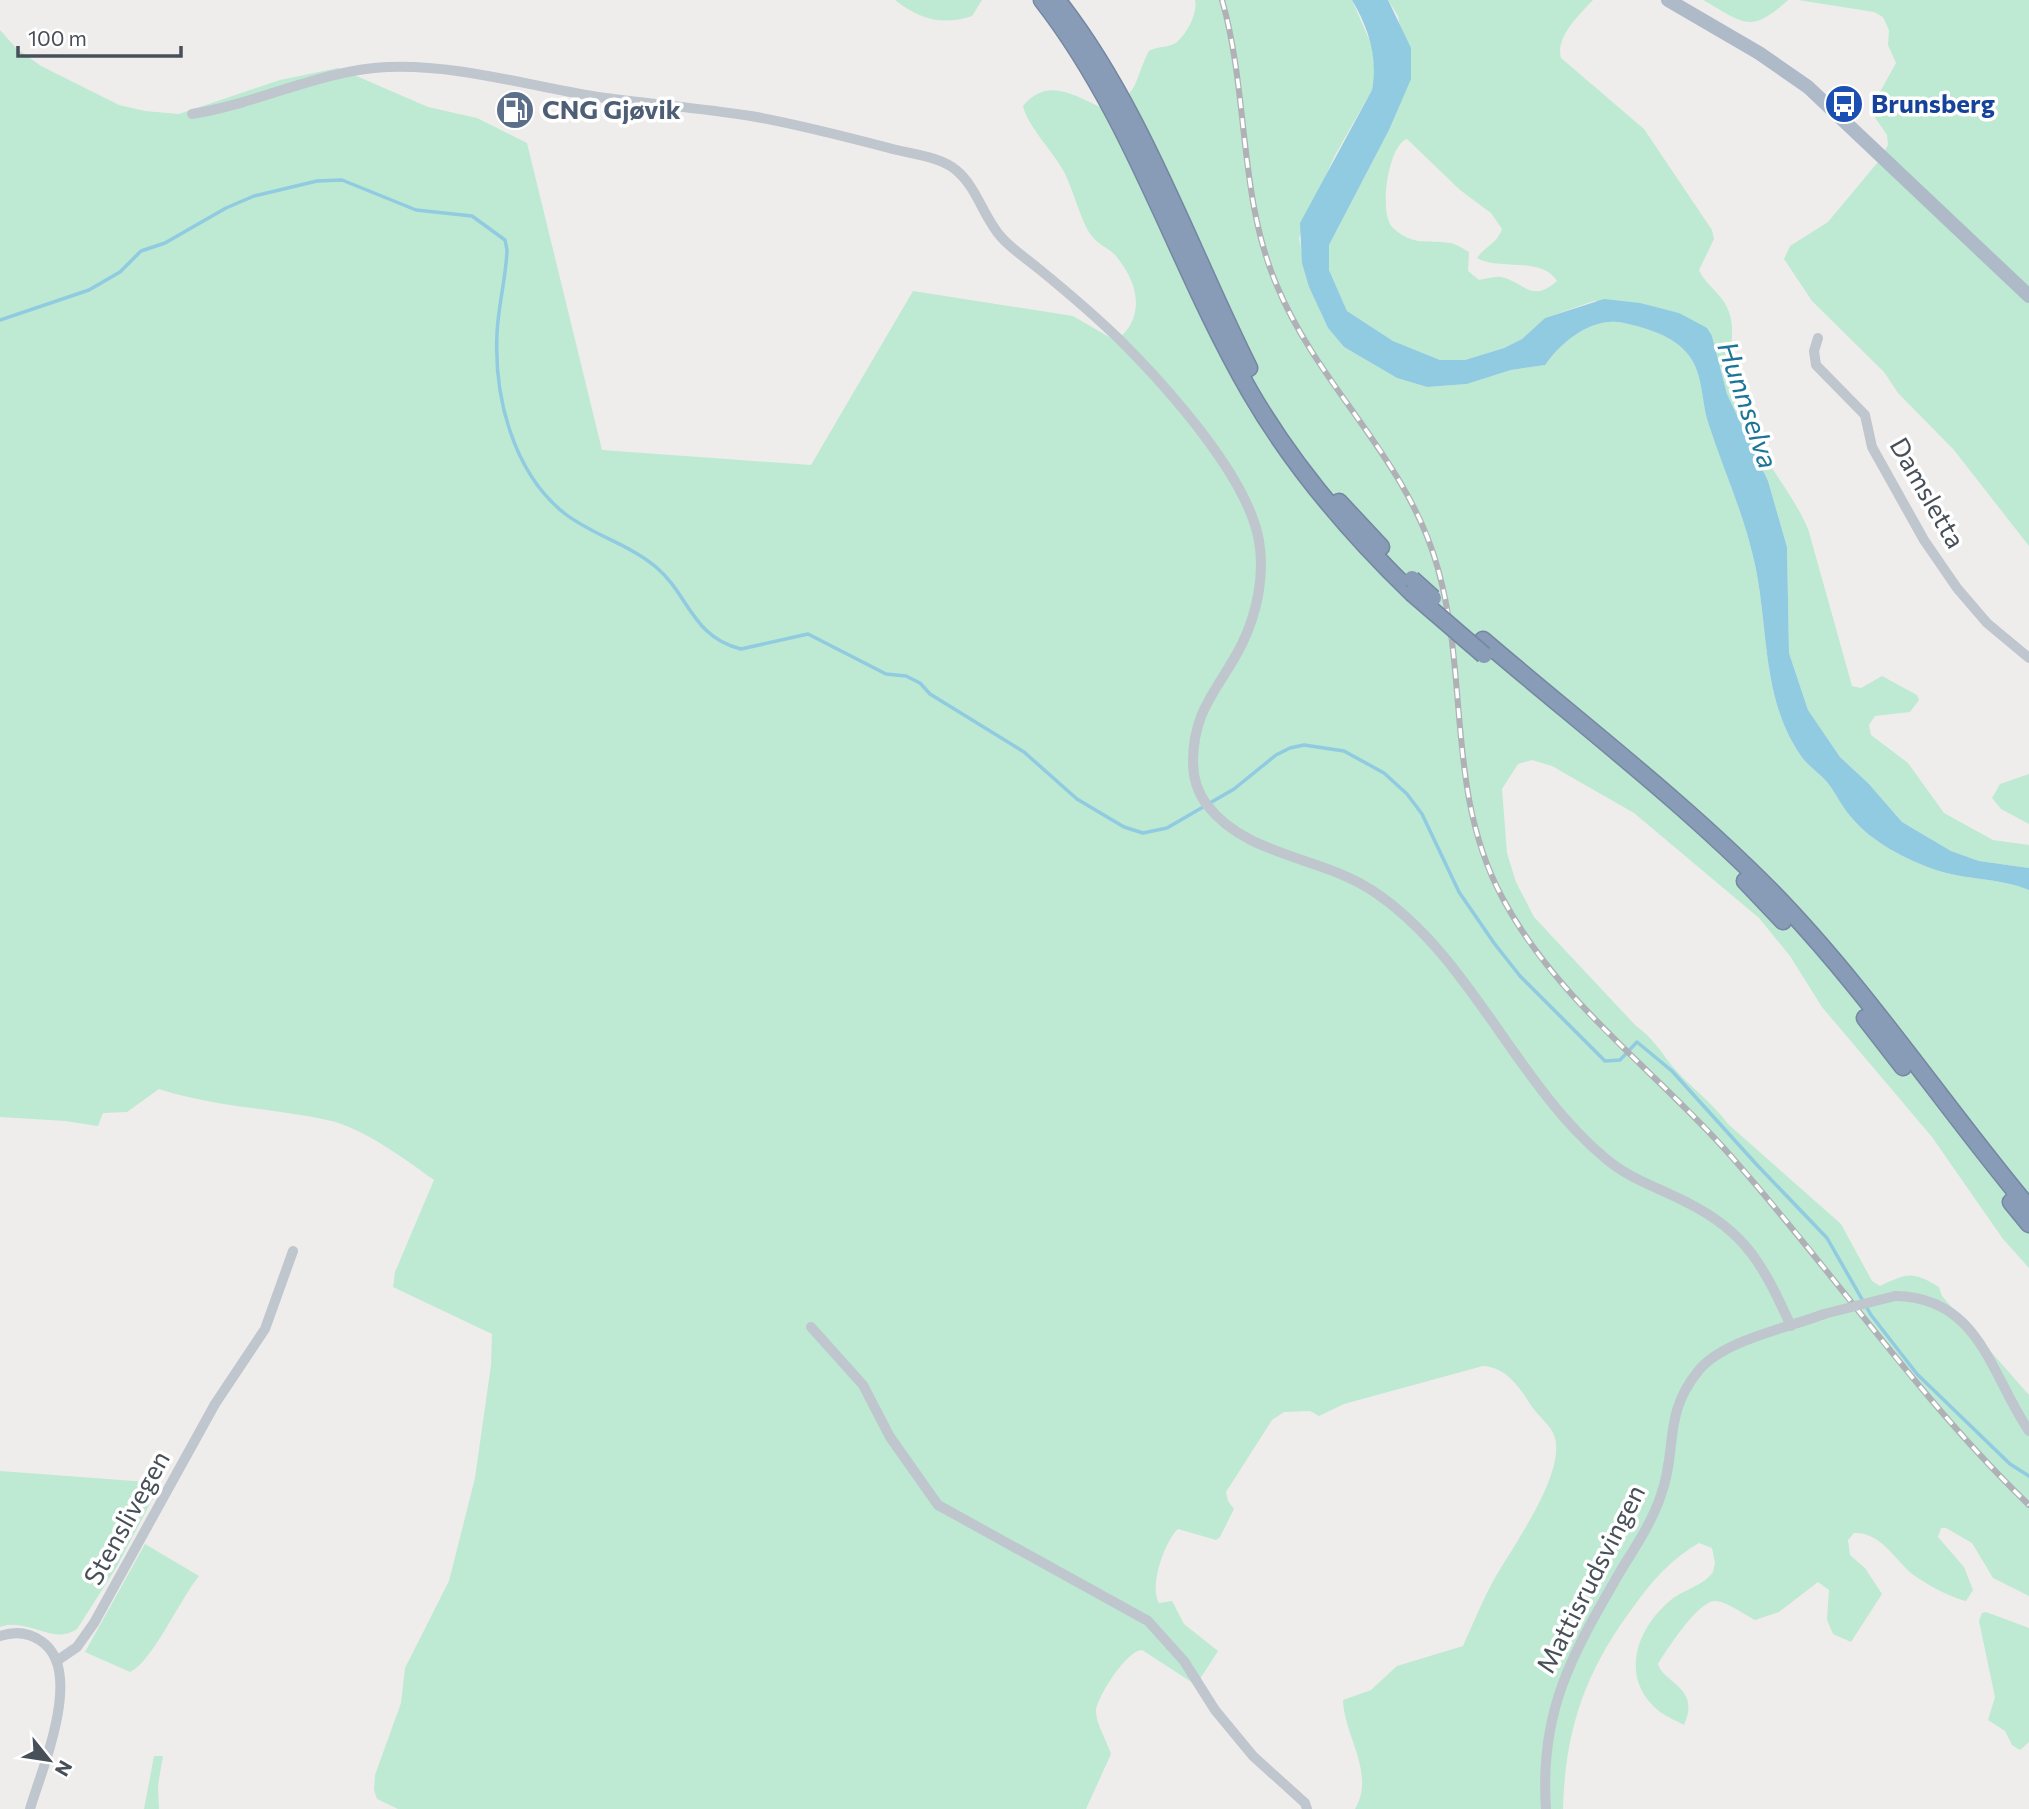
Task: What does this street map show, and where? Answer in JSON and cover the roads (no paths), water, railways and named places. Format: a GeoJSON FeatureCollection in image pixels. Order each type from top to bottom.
{"type":"FeatureCollection","features":[{"type":"Feature","properties":{"kind":"highway"},"geometry":{"type":"LineString","coordinates":[[1042,0],[1075,44],[1115,113],[1250,392],[1307,479],[1353,534],[1636,779],[1755,891],[1830,975],[2029,1224]]}},
{"type":"Feature","properties":{"kind":"highway"},"geometry":{"type":"LineString","coordinates":[[1057,0],[1091,49],[1131,118],[1258,385],[1307,463],[1412,586]]}},
{"type":"Feature","properties":{"kind":"highway"},"geometry":{"type":"LineString","coordinates":[[1484,648],[1665,790],[1773,893],[1891,1033],[2029,1208]]}},
{"type":"Feature","properties":{"kind":"main road"},"geometry":{"type":"LineString","coordinates":[[1668,0],[1759,53],[1808,88],[2029,296]]}},
{"type":"Feature","properties":{"kind":"street"},"geometry":{"type":"LineString","coordinates":[[192,114],[362,70],[424,68],[594,96],[767,119],[926,158],[958,170],[999,236],[1091,312],[1132,353],[1220,456],[1246,502],[1258,535],[1262,570],[1254,614],[1241,646],[1206,699],[1193,736],[1193,776],[1204,802],[1227,827],[1247,840],[1331,868],[1374,892],[1426,934],[1542,1090],[1585,1139],[1608,1161],[1632,1177],[1690,1203],[1742,1238],[1764,1269],[1791,1326]]}},
{"type":"Feature","properties":{"kind":"street","name":"Damsletta"},"geometry":{"type":"LineString","coordinates":[[1818,338],[1814,351],[1816,365],[1865,415],[1872,447],[1924,540],[1957,588],[1987,623],[2029,659]]}},
{"type":"Feature","properties":{"kind":"street","name":"Stenslivegen"},"geometry":{"type":"LineString","coordinates":[[58,1660],[77,1647],[94,1623],[215,1404],[259,1339],[293,1251]]}},
{"type":"Feature","properties":{"kind":"street","name":"Mattisrudsvingen"},"geometry":{"type":"LineString","coordinates":[[1546,1809],[1543,1770],[1549,1724],[1563,1679],[1585,1633],[1649,1524],[1662,1494],[1672,1421],[1684,1393],[1700,1369],[1720,1351],[1824,1314],[1895,1296],[1919,1296],[1938,1303],[1965,1322],[2029,1431]]}},
{"type":"Feature","properties":{"kind":"street"},"geometry":{"type":"LineString","coordinates":[[811,1327],[863,1385],[890,1437],[939,1505],[1148,1620],[1184,1661],[1215,1710],[1253,1756],[1305,1803],[1307,1809]]}},
{"type":"Feature","properties":{"kind":"street"},"geometry":{"type":"LineString","coordinates":[[0,1636],[16,1633],[33,1636],[47,1645],[58,1660],[62,1675],[61,1695],[30,1809]]}},
{"type":"Feature","properties":{"kind":"water"},"geometry":{"type":"Polygon","coordinates":[[[1352,0],[1388,0],[1411,48],[1411,79],[1389,130],[1329,245],[1329,270],[1347,311],[1393,341],[1440,360],[1465,360],[1504,348],[1522,339],[1545,318],[1604,299],[1640,303],[1679,313],[1707,328],[1712,336],[1727,394],[1768,481],[1787,547],[1789,653],[1808,710],[1840,757],[1869,784],[1902,822],[1951,851],[1979,861],[2029,868],[2029,890],[1936,870],[1890,849],[1859,826],[1827,782],[1801,756],[1778,708],[1772,683],[1758,578],[1748,535],[1708,422],[1696,367],[1680,346],[1641,327],[1624,323],[1601,323],[1569,339],[1545,365],[1511,370],[1467,384],[1427,387],[1397,378],[1344,347],[1328,328],[1309,287],[1302,263],[1300,223],[1372,90],[1374,66],[1371,44],[1352,0]]]}},
{"type":"Feature","properties":{"kind":"waterway"},"geometry":{"type":"LineString","coordinates":[[0,320],[89,290],[120,272],[141,251],[165,243],[226,208],[254,196],[317,181],[342,180],[416,210],[472,216],[505,240],[507,250],[497,334],[499,383],[510,432],[532,477],[546,496],[575,521],[634,552],[656,567],[701,625],[712,635],[741,649],[808,634],[886,674],[906,676],[920,683],[930,694],[1024,752],[1077,799],[1124,827],[1143,833],[1167,828],[1234,789],[1276,755],[1290,748],[1304,745],[1344,751],[1384,773],[1407,794],[1422,814],[1459,892],[1520,976],[1605,1061],[1620,1060],[1637,1042],[1672,1071],[1827,1238],[1871,1315],[1917,1374],[2010,1464],[2029,1476]]}},
{"type":"Feature","properties":{"kind":"railway"},"geometry":{"type":"LineString","coordinates":[[1222,0],[1231,36],[1256,216],[1277,286],[1316,358],[1406,493],[1424,529],[1438,569],[1453,652],[1465,776],[1484,857],[1502,897],[1524,934],[1550,969],[1578,1001],[1730,1155],[1913,1378],[1988,1464],[2029,1505]]}},
{"type":"Feature","properties":{"kind":"place","name":"Brunsberg"},"geometry":{"type":"Point","coordinates":[1844,104]}},
{"type":"Feature","properties":{"kind":"place","name":"CNG Gjøvik"},"geometry":{"type":"Point","coordinates":[515,110]}},
{"type":"Feature","properties":{"kind":"water label","name":"Hunnselva"},"geometry":{"type":"Point","coordinates":[1748,405]}}]}
